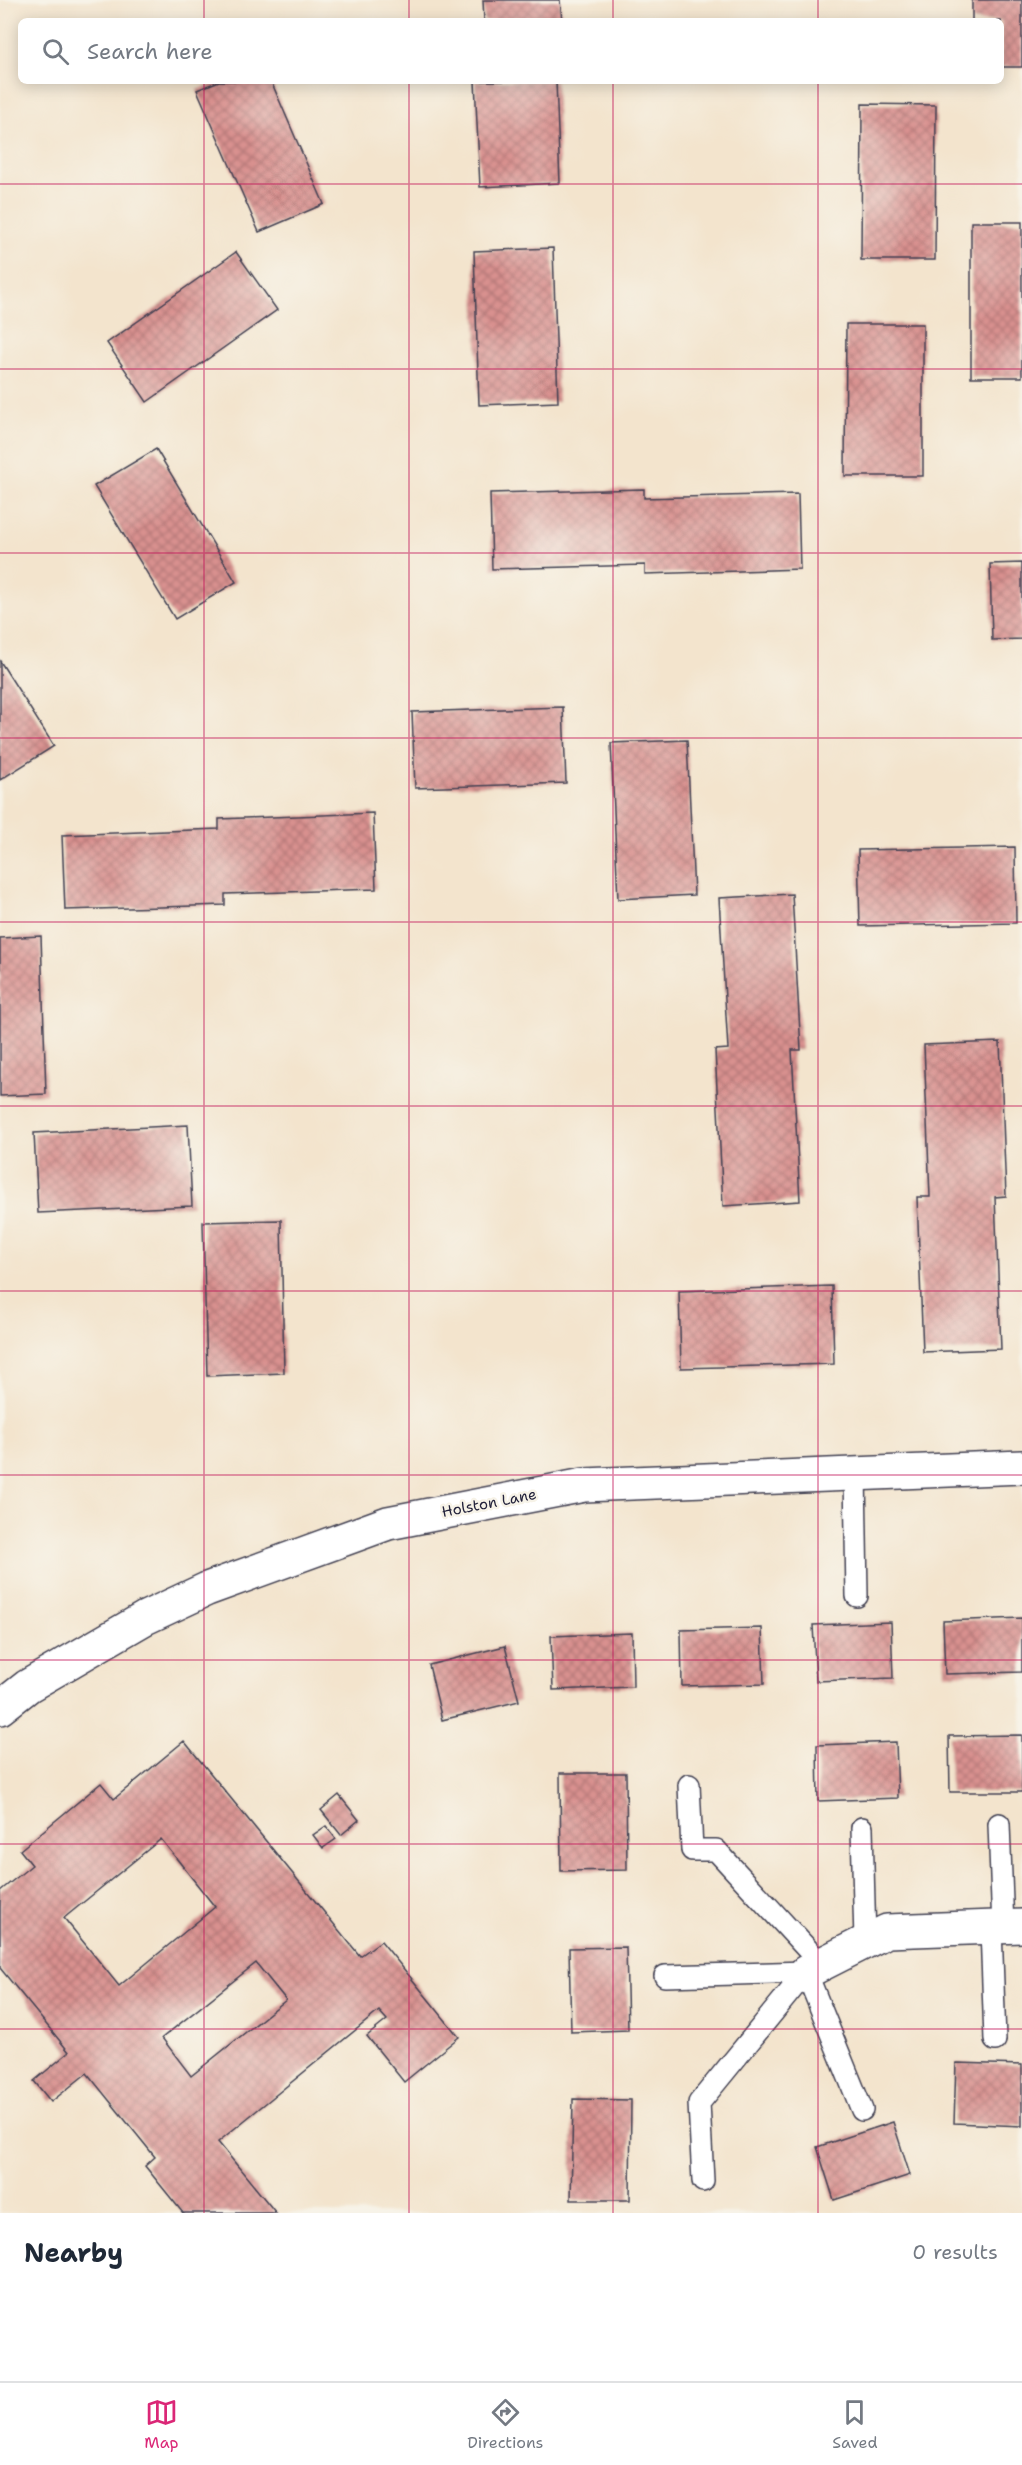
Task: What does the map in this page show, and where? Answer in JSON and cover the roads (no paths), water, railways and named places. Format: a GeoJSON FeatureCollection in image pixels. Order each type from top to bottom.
{"type":"FeatureCollection","features":[{"type":"Feature","properties":{"kind":"street","name":"Holston Lane"},"geometry":{"type":"LineString","coordinates":[[0,1708],[28,1686],[146,1618],[207,1589],[388,1523],[584,1485],[1022,1467]]}},
{"type":"Feature","properties":{"kind":"street"},"geometry":{"type":"LineString","coordinates":[[814,1968],[887,1931],[1005,1927]]}},
{"type":"Feature","properties":{"kind":"lane"},"geometry":{"type":"LineString","coordinates":[[855,1473],[857,1596]]}},
{"type":"Feature","properties":{"kind":"lane"},"geometry":{"type":"LineString","coordinates":[[689,1785],[692,1850],[716,1850],[814,1968],[862,2110]]}},
{"type":"Feature","properties":{"kind":"lane"},"geometry":{"type":"LineString","coordinates":[[995,2040],[1005,1927],[999,1824]]}},
{"type":"Feature","properties":{"kind":"lane"},"geometry":{"type":"LineString","coordinates":[[862,1828],[865,1941]]}},
{"type":"Feature","properties":{"kind":"lane"},"geometry":{"type":"LineString","coordinates":[[665,1976],[814,1968]]}},
{"type":"Feature","properties":{"kind":"lane"},"geometry":{"type":"LineString","coordinates":[[703,2181],[699,2103],[814,1968]]}}]}
